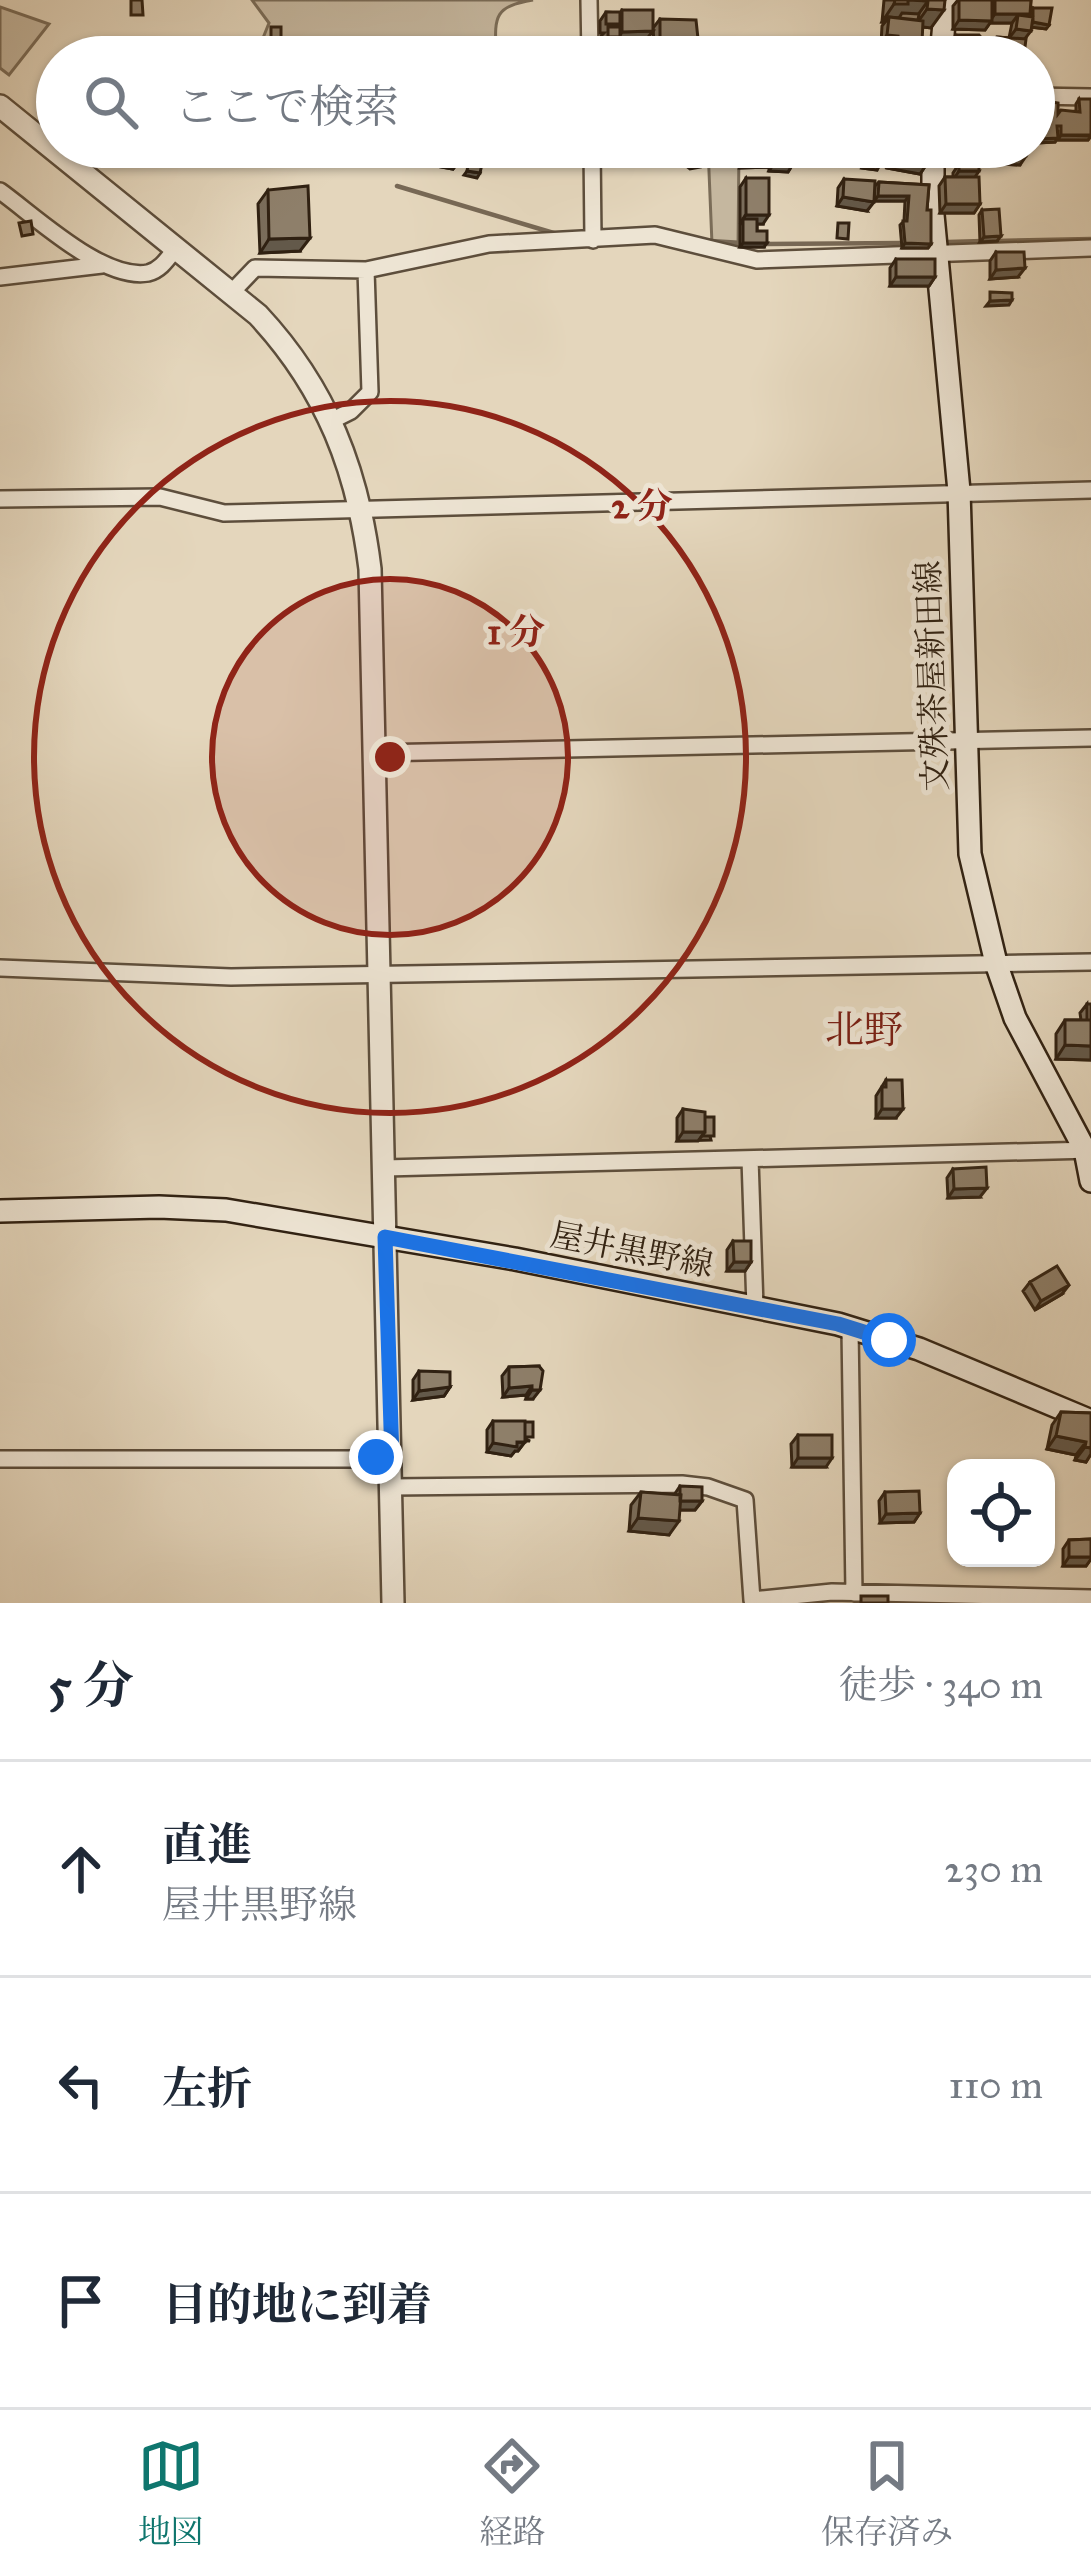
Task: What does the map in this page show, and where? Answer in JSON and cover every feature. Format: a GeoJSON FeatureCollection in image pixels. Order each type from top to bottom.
{"type":"FeatureCollection","features":[{"type":"Feature","properties":{"kind":"main road"},"geometry":{"type":"LineString","coordinates":[[942,36],[946,0]]}},
{"type":"Feature","properties":{"kind":"main road"},"geometry":{"type":"LineString","coordinates":[[0,106],[36,135]]}},
{"type":"Feature","properties":{"kind":"main road"},"geometry":{"type":"LineString","coordinates":[[77,168],[231,293],[287,346],[333,420],[363,512],[370,569],[393,1603]]}},
{"type":"Feature","properties":{"kind":"main road","name":"文殊茶屋新田線"},"geometry":{"type":"LineString","coordinates":[[932,168],[958,491],[970,854],[996,963],[1015,1018],[1088,1150],[1091,1181]]}},
{"type":"Feature","properties":{"kind":"main road","name":"屋井黒野線"},"geometry":{"type":"LineString","coordinates":[[0,1211],[226,1210],[755,1307],[919,1349],[1091,1421]]}},
{"type":"Feature","properties":{"kind":"street"},"geometry":{"type":"LineString","coordinates":[[589,0],[590,36]]}},
{"type":"Feature","properties":{"kind":"street"},"geometry":{"type":"LineString","coordinates":[[1055,96],[1091,97]]}},
{"type":"Feature","properties":{"kind":"street"},"geometry":{"type":"LineString","coordinates":[[592,168],[593,240]]}},
{"type":"Feature","properties":{"kind":"street"},"geometry":{"type":"LineString","coordinates":[[0,191],[102,265]]}},
{"type":"Feature","properties":{"kind":"street"},"geometry":{"type":"LineString","coordinates":[[231,293],[255,268],[367,270],[489,244],[655,235],[757,260],[1091,248]]}},
{"type":"Feature","properties":{"kind":"street"},"geometry":{"type":"LineString","coordinates":[[0,277],[102,265],[150,273],[162,267],[176,248]]}},
{"type":"Feature","properties":{"kind":"street"},"geometry":{"type":"LineString","coordinates":[[333,420],[351,411],[370,392],[367,270]]}},
{"type":"Feature","properties":{"kind":"street"},"geometry":{"type":"LineString","coordinates":[[0,499],[160,497],[224,513],[363,512],[1091,490]]}},
{"type":"Feature","properties":{"kind":"street"},"geometry":{"type":"LineString","coordinates":[[375,753],[1091,738]]}},
{"type":"Feature","properties":{"kind":"street"},"geometry":{"type":"LineString","coordinates":[[0,968],[230,977],[1091,962]]}},
{"type":"Feature","properties":{"kind":"street"},"geometry":{"type":"LineString","coordinates":[[385,1168],[1088,1150]]}},
{"type":"Feature","properties":{"kind":"street"},"geometry":{"type":"LineString","coordinates":[[750,1159],[755,1307]]}},
{"type":"Feature","properties":{"kind":"street"},"geometry":{"type":"LineString","coordinates":[[850,1329],[854,1593]]}},
{"type":"Feature","properties":{"kind":"street"},"geometry":{"type":"LineString","coordinates":[[0,1459],[392,1459]]}},
{"type":"Feature","properties":{"kind":"street"},"geometry":{"type":"LineString","coordinates":[[392,1487],[708,1487],[745,1499],[752,1600],[854,1593],[1085,1598],[1091,1576]]}},
{"type":"Feature","properties":{"kind":"shaded area"},"geometry":{"type":"Polygon","coordinates":[[[252,0],[533,0],[503,11],[496,36],[264,36],[269,23],[252,0]]]}},
{"type":"Feature","properties":{"kind":"shaded area"},"geometry":{"type":"Polygon","coordinates":[[[0,7],[49,24],[9,75],[0,68],[0,7]]]}},
{"type":"Feature","properties":{"kind":"shaded area"},"geometry":{"type":"Polygon","coordinates":[[[709,168],[739,168],[738,250],[712,244],[709,168]]]}},
{"type":"Feature","properties":{"kind":"building"},"geometry":{"type":"Polygon","coordinates":[[[131,0],[142,0],[143,15],[131,15],[131,0]]]}},
{"type":"Feature","properties":{"kind":"building"},"geometry":{"type":"Polygon","coordinates":[[[916,0],[945,0],[944,10],[927,9],[928,1],[916,0]]]}},
{"type":"Feature","properties":{"kind":"building"},"geometry":{"type":"Polygon","coordinates":[[[959,0],[992,0],[992,21],[959,20],[959,0]]]}},
{"type":"Feature","properties":{"kind":"building"},"geometry":{"type":"Polygon","coordinates":[[[995,0],[1031,0],[1030,14],[995,14],[995,0]]]}},
{"type":"Feature","properties":{"kind":"building"},"geometry":{"type":"Polygon","coordinates":[[[1033,8],[1052,8],[1049,25],[1033,22],[1033,8]]]}},
{"type":"Feature","properties":{"kind":"building"},"geometry":{"type":"Polygon","coordinates":[[[622,10],[653,10],[653,31],[622,32],[622,10]]]}},
{"type":"Feature","properties":{"kind":"building"},"geometry":{"type":"Polygon","coordinates":[[[606,12],[620,12],[620,24],[606,24],[606,12]]]}},
{"type":"Feature","properties":{"kind":"building"},"geometry":{"type":"Polygon","coordinates":[[[902,13],[919,14],[918,20],[899,18],[902,13]]]}},
{"type":"Feature","properties":{"kind":"building"},"geometry":{"type":"Polygon","coordinates":[[[1018,15],[1033,17],[1031,31],[1016,29],[1018,15]]]}},
{"type":"Feature","properties":{"kind":"building"},"geometry":{"type":"Polygon","coordinates":[[[889,17],[923,21],[922,36],[887,35],[889,17]]]}},
{"type":"Feature","properties":{"kind":"building"},"geometry":{"type":"Polygon","coordinates":[[[660,19],[696,20],[698,36],[660,36],[660,19]]]}},
{"type":"Feature","properties":{"kind":"building"},"geometry":{"type":"Polygon","coordinates":[[[608,27],[620,27],[620,36],[608,36],[608,27]]]}},
{"type":"Feature","properties":{"kind":"building"},"geometry":{"type":"Polygon","coordinates":[[[1079,99],[1091,99],[1091,135],[1061,135],[1061,126],[1057,126],[1055,138],[1055,103],[1058,114],[1061,110],[1080,112],[1079,99]]]}},
{"type":"Feature","properties":{"kind":"building"},"geometry":{"type":"Polygon","coordinates":[[[945,177],[979,177],[980,204],[946,204],[945,177]]]}},
{"type":"Feature","properties":{"kind":"building"},"geometry":{"type":"Polygon","coordinates":[[[746,178],[769,178],[769,215],[746,215],[746,178]]]}},
{"type":"Feature","properties":{"kind":"building"},"geometry":{"type":"Polygon","coordinates":[[[844,179],[875,181],[874,202],[843,197],[844,179]]]}},
{"type":"Feature","properties":{"kind":"building"},"geometry":{"type":"Polygon","coordinates":[[[879,182],[929,185],[931,244],[905,243],[903,221],[907,221],[909,196],[878,196],[879,182]]]}},
{"type":"Feature","properties":{"kind":"building"},"geometry":{"type":"Polygon","coordinates":[[[308,186],[310,238],[269,239],[268,190],[308,186]]]}},
{"type":"Feature","properties":{"kind":"building"},"geometry":{"type":"Polygon","coordinates":[[[999,209],[1001,236],[984,237],[982,210],[999,209]]]}},
{"type":"Feature","properties":{"kind":"building"},"geometry":{"type":"Polygon","coordinates":[[[743,219],[757,219],[757,231],[767,231],[767,243],[743,243],[743,219]]]}},
{"type":"Feature","properties":{"kind":"building"},"geometry":{"type":"Polygon","coordinates":[[[31,221],[33,234],[22,236],[19,223],[31,221]]]}},
{"type":"Feature","properties":{"kind":"building"},"geometry":{"type":"Polygon","coordinates":[[[838,223],[849,223],[848,239],[837,238],[838,223]]]}},
{"type":"Feature","properties":{"kind":"building"},"geometry":{"type":"Polygon","coordinates":[[[996,252],[1024,252],[1025,268],[996,270],[996,252]]]}},
{"type":"Feature","properties":{"kind":"building"},"geometry":{"type":"Polygon","coordinates":[[[896,259],[935,259],[935,277],[896,277],[896,259]]]}},
{"type":"Feature","properties":{"kind":"building"},"geometry":{"type":"Polygon","coordinates":[[[990,292],[1012,293],[1012,300],[990,301],[990,292]]]}},
{"type":"Feature","properties":{"kind":"building"},"geometry":{"type":"Polygon","coordinates":[[[1065,1020],[1091,1020],[1091,1046],[1065,1045],[1065,1020]]]}},
{"type":"Feature","properties":{"kind":"building"},"geometry":{"type":"Polygon","coordinates":[[[886,1080],[902,1080],[903,1109],[882,1109],[886,1080]]]}},
{"type":"Feature","properties":{"kind":"building"},"geometry":{"type":"Polygon","coordinates":[[[683,1109],[705,1112],[705,1132],[683,1132],[683,1109]]]}},
{"type":"Feature","properties":{"kind":"building"},"geometry":{"type":"Polygon","coordinates":[[[705,1117],[714,1117],[714,1136],[702,1136],[705,1117]]]}},
{"type":"Feature","properties":{"kind":"building"},"geometry":{"type":"Polygon","coordinates":[[[986,1167],[987,1188],[954,1189],[953,1169],[986,1167]]]}},
{"type":"Feature","properties":{"kind":"building"},"geometry":{"type":"Polygon","coordinates":[[[733,1241],[751,1241],[751,1262],[734,1262],[733,1241]]]}},
{"type":"Feature","properties":{"kind":"building"},"geometry":{"type":"Polygon","coordinates":[[[1057,1266],[1069,1285],[1041,1301],[1030,1282],[1057,1266]]]}},
{"type":"Feature","properties":{"kind":"building"},"geometry":{"type":"Polygon","coordinates":[[[539,1366],[543,1371],[540,1390],[509,1388],[509,1367],[539,1366]]]}},
{"type":"Feature","properties":{"kind":"building"},"geometry":{"type":"Polygon","coordinates":[[[419,1371],[450,1372],[450,1387],[419,1391],[419,1371]]]}},
{"type":"Feature","properties":{"kind":"building"},"geometry":{"type":"Polygon","coordinates":[[[1061,1412],[1091,1413],[1091,1448],[1085,1447],[1086,1442],[1056,1436],[1061,1412]]]}},
{"type":"Feature","properties":{"kind":"building"},"geometry":{"type":"Polygon","coordinates":[[[493,1421],[525,1421],[525,1442],[517,1442],[517,1447],[493,1443],[493,1421]]]}},
{"type":"Feature","properties":{"kind":"building"},"geometry":{"type":"Polygon","coordinates":[[[525,1422],[533,1422],[533,1437],[525,1437],[525,1422]]]}},
{"type":"Feature","properties":{"kind":"building"},"geometry":{"type":"Polygon","coordinates":[[[798,1435],[832,1435],[832,1458],[798,1458],[798,1435]]]}},
{"type":"Feature","properties":{"kind":"building"},"geometry":{"type":"Polygon","coordinates":[[[680,1486],[702,1487],[702,1501],[680,1501],[680,1486]]]}},
{"type":"Feature","properties":{"kind":"building"},"geometry":{"type":"Polygon","coordinates":[[[919,1491],[920,1513],[886,1514],[885,1492],[919,1491]]]}},
{"type":"Feature","properties":{"kind":"building"},"geometry":{"type":"Polygon","coordinates":[[[641,1492],[681,1495],[679,1521],[638,1518],[641,1492]]]}},
{"type":"Feature","properties":{"kind":"building"},"geometry":{"type":"Polygon","coordinates":[[[1091,1539],[1091,1557],[1069,1557],[1069,1540],[1091,1539]]]}},
{"type":"Feature","properties":{"kind":"building"},"geometry":{"type":"Polygon","coordinates":[[[861,1596],[888,1596],[888,1603],[861,1603],[861,1596]]]}},
{"type":"Feature","properties":{"kind":"waterway"},"geometry":{"type":"LineString","coordinates":[[397,186],[557,234]]}},
{"type":"Feature","properties":{"kind":"waterway"},"geometry":{"type":"LineString","coordinates":[[995,241],[1091,239]]}},
{"type":"Feature","properties":{"kind":"waterway"},"geometry":{"type":"LineString","coordinates":[[711,241],[742,243]]}},
{"type":"Feature","properties":{"kind":"waterway"},"geometry":{"type":"LineString","coordinates":[[948,242],[983,241]]}},
{"type":"Feature","properties":{"kind":"waterway"},"geometry":{"type":"LineString","coordinates":[[765,244],[904,243]]}},
{"type":"Feature","properties":{"kind":"district","name":"北野"},"geometry":{"type":"Point","coordinates":[864,1029]}},
{"type":"Feature","properties":{"kind":"route"},"geometry":{"type":"LineString","coordinates":[[376,1457],[392,1459],[385,1237],[838,1324],[889,1340]]}}]}
